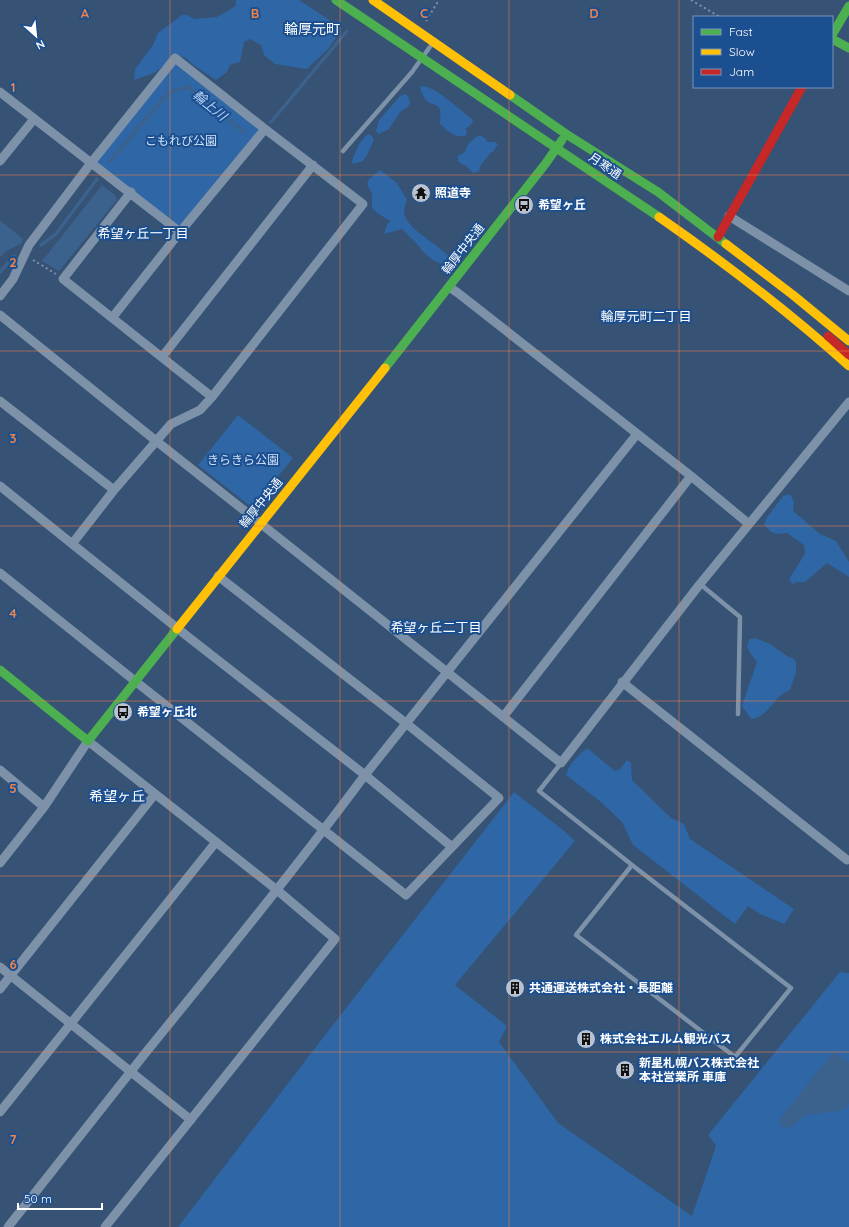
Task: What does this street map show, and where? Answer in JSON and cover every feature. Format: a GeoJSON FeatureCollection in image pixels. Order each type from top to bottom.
{"type":"FeatureCollection","features":[{"type":"Feature","properties":{"kind":"main road","name":"月寒通"},"geometry":{"type":"LineString","coordinates":[[336,0],[557,148],[676,230],[764,294],[826,344],[849,366]]}},
{"type":"Feature","properties":{"kind":"main road","name":"月寒通"},"geometry":{"type":"LineString","coordinates":[[373,0],[566,134],[658,192],[793,295],[849,341]]}},
{"type":"Feature","properties":{"kind":"main road"},"geometry":{"type":"LineString","coordinates":[[833,33],[849,6]]}},
{"type":"Feature","properties":{"kind":"main road"},"geometry":{"type":"LineString","coordinates":[[833,40],[849,48]]}},
{"type":"Feature","properties":{"kind":"main road"},"geometry":{"type":"LineString","coordinates":[[718,237],[801,88]]}},
{"type":"Feature","properties":{"kind":"main road","name":"輪厚中央通"},"geometry":{"type":"LineString","coordinates":[[88,741],[449,287],[557,148],[566,134]]}},
{"type":"Feature","properties":{"kind":"main road"},"geometry":{"type":"LineString","coordinates":[[676,230],[729,262],[775,294],[849,355]]}},
{"type":"Feature","properties":{"kind":"main road"},"geometry":{"type":"LineString","coordinates":[[0,670],[88,741]]}},
{"type":"Feature","properties":{"kind":"street"},"geometry":{"type":"LineString","coordinates":[[0,296],[13,279],[29,245],[91,163],[175,58],[363,204],[212,397],[200,410],[171,424],[155,440],[72,544]]}},
{"type":"Feature","properties":{"kind":"street"},"geometry":{"type":"LineString","coordinates":[[0,92],[91,163],[131,192],[180,232]]}},
{"type":"Feature","properties":{"kind":"street"},"geometry":{"type":"LineString","coordinates":[[0,161],[34,118]]}},
{"type":"Feature","properties":{"kind":"street"},"geometry":{"type":"LineString","coordinates":[[112,318],[180,232],[265,129]]}},
{"type":"Feature","properties":{"kind":"street"},"geometry":{"type":"LineString","coordinates":[[162,357],[313,165]]}},
{"type":"Feature","properties":{"kind":"street"},"geometry":{"type":"LineString","coordinates":[[131,192],[63,279],[212,397]]}},
{"type":"Feature","properties":{"kind":"street"},"geometry":{"type":"LineString","coordinates":[[729,216],[849,291]]}},
{"type":"Feature","properties":{"kind":"street"},"geometry":{"type":"LineString","coordinates":[[449,287],[691,476],[749,524]]}},
{"type":"Feature","properties":{"kind":"street"},"geometry":{"type":"LineString","coordinates":[[0,315],[561,763],[622,682],[700,584],[849,402]]}},
{"type":"Feature","properties":{"kind":"street"},"geometry":{"type":"LineString","coordinates":[[0,401],[114,490]]}},
{"type":"Feature","properties":{"kind":"street"},"geometry":{"type":"LineString","coordinates":[[8,1227],[324,831],[365,775],[637,434]]}},
{"type":"Feature","properties":{"kind":"street"},"geometry":{"type":"LineString","coordinates":[[503,717],[691,476]]}},
{"type":"Feature","properties":{"kind":"street"},"geometry":{"type":"LineString","coordinates":[[0,486],[177,628],[365,775],[452,847]]}},
{"type":"Feature","properties":{"kind":"street"},"geometry":{"type":"LineString","coordinates":[[0,573],[135,682],[406,895],[498,798],[407,724],[218,576]]}},
{"type":"Feature","properties":{"kind":"street"},"geometry":{"type":"LineString","coordinates":[[622,682],[848,860]]}},
{"type":"Feature","properties":{"kind":"street"},"geometry":{"type":"LineString","coordinates":[[0,862],[44,807],[88,741],[277,890],[335,939],[105,1227]]}},
{"type":"Feature","properties":{"kind":"street"},"geometry":{"type":"LineString","coordinates":[[0,770],[44,807]]}},
{"type":"Feature","properties":{"kind":"street"},"geometry":{"type":"LineString","coordinates":[[0,989],[155,794]]}},
{"type":"Feature","properties":{"kind":"street"},"geometry":{"type":"LineString","coordinates":[[0,1112],[216,842]]}},
{"type":"Feature","properties":{"kind":"street"},"geometry":{"type":"LineString","coordinates":[[0,967],[191,1120]]}},
{"type":"Feature","properties":{"kind":"lane"},"geometry":{"type":"LineString","coordinates":[[342,151],[412,72],[434,41]]}},
{"type":"Feature","properties":{"kind":"lane"},"geometry":{"type":"LineString","coordinates":[[700,584],[740,617],[738,714]]}},
{"type":"Feature","properties":{"kind":"lane"},"geometry":{"type":"LineString","coordinates":[[561,763],[538,791],[791,988],[735,1057],[576,935],[632,865]]}},
{"type":"Feature","properties":{"kind":"path"},"geometry":{"type":"LineString","coordinates":[[420,32],[439,0]]}},
{"type":"Feature","properties":{"kind":"path"},"geometry":{"type":"LineString","coordinates":[[691,0],[718,16]]}},
{"type":"Feature","properties":{"kind":"path"},"geometry":{"type":"LineString","coordinates":[[36,262],[63,279]]}},
{"type":"Feature","properties":{"kind":"green space"},"geometry":{"type":"Polygon","coordinates":[[[236,0],[299,0],[340,27],[340,32],[328,49],[307,69],[275,64],[264,55],[261,45],[250,39],[244,42],[240,62],[230,65],[227,72],[216,80],[192,64],[186,58],[177,55],[154,73],[134,80],[135,69],[153,45],[158,33],[182,15],[187,15],[195,19],[217,17],[236,6],[236,0]]]}},
{"type":"Feature","properties":{"kind":"green space","name":"こもれび公園"},"geometry":{"type":"Polygon","coordinates":[[[175,58],[265,129],[180,232],[91,163],[175,58]]]}},
{"type":"Feature","properties":{"kind":"green space"},"geometry":{"type":"Polygon","coordinates":[[[420,86],[440,93],[472,119],[473,122],[466,129],[467,133],[465,136],[454,135],[440,124],[439,108],[424,98],[420,86]]]}},
{"type":"Feature","properties":{"kind":"green space"},"geometry":{"type":"Polygon","coordinates":[[[405,94],[408,96],[410,103],[408,107],[401,111],[389,129],[379,134],[376,131],[379,120],[400,96],[405,94]]]}},
{"type":"Feature","properties":{"kind":"green space"},"geometry":{"type":"Polygon","coordinates":[[[368,134],[372,136],[374,140],[366,157],[363,161],[353,164],[352,161],[358,146],[368,134]]]}},
{"type":"Feature","properties":{"kind":"green space"},"geometry":{"type":"Polygon","coordinates":[[[478,136],[482,136],[487,142],[495,142],[498,144],[481,165],[479,171],[474,173],[459,162],[458,156],[465,152],[468,144],[478,136]]]}},
{"type":"Feature","properties":{"kind":"green space"},"geometry":{"type":"Polygon","coordinates":[[[380,170],[397,183],[407,200],[404,212],[410,225],[449,257],[443,263],[433,260],[422,251],[402,229],[384,234],[390,221],[372,208],[372,194],[367,184],[369,179],[380,170]]]}},
{"type":"Feature","properties":{"kind":"green space","name":"きらきら公園"},"geometry":{"type":"Polygon","coordinates":[[[238,415],[293,458],[255,505],[250,506],[198,465],[238,415]]]}},
{"type":"Feature","properties":{"kind":"green space"},"geometry":{"type":"Polygon","coordinates":[[[790,494],[794,502],[793,511],[820,534],[836,541],[849,562],[849,577],[827,563],[805,582],[797,582],[792,584],[789,579],[805,554],[804,545],[787,533],[777,534],[771,532],[764,524],[783,496],[790,494]]]}},
{"type":"Feature","properties":{"kind":"green space"},"geometry":{"type":"Polygon","coordinates":[[[755,638],[770,644],[794,659],[796,662],[796,672],[790,690],[780,696],[759,717],[751,719],[742,706],[757,662],[747,646],[750,639],[755,638]]]}},
{"type":"Feature","properties":{"kind":"green space"},"geometry":{"type":"Polygon","coordinates":[[[587,748],[615,771],[620,769],[627,760],[631,763],[632,780],[671,818],[684,824],[690,839],[794,909],[784,924],[760,914],[748,906],[735,924],[633,845],[622,822],[601,802],[566,775],[572,763],[587,748]]]}},
{"type":"Feature","properties":{"kind":"green space"},"geometry":{"type":"Polygon","coordinates":[[[514,792],[575,841],[455,985],[507,1026],[499,1042],[558,1123],[692,1216],[716,1146],[708,1135],[840,972],[849,973],[849,1227],[178,1227],[315,1048],[514,792]]]}},
{"type":"Feature","properties":{"kind":"shaded area"},"geometry":{"type":"Polygon","coordinates":[[[102,185],[115,195],[117,200],[59,271],[42,261],[102,185]]]}},
{"type":"Feature","properties":{"kind":"shaded area"},"geometry":{"type":"Polygon","coordinates":[[[0,220],[23,239],[22,243],[5,252],[0,257],[0,220]]]}},
{"type":"Feature","properties":{"kind":"shaded area"},"geometry":{"type":"Polygon","coordinates":[[[833,1052],[849,1063],[849,1103],[844,1110],[806,1115],[789,1128],[780,1126],[781,1117],[833,1052]]]}},
{"type":"Feature","properties":{"kind":"waterway","name":"輪上川"},"geometry":{"type":"LineString","coordinates":[[271,122],[347,31]]}},
{"type":"Feature","properties":{"kind":"waterway","name":"輪上川"},"geometry":{"type":"LineString","coordinates":[[110,161],[169,92],[188,87],[244,132]]}},
{"type":"Feature","properties":{"kind":"waterway","name":"輪上川"},"geometry":{"type":"LineString","coordinates":[[41,245],[56,234],[97,179]]}},
{"type":"Feature","properties":{"kind":"waterway","name":"輪上川"},"geometry":{"type":"LineString","coordinates":[[0,272],[14,256]]}},
{"type":"Feature","properties":{"kind":"traffic: fast"},"geometry":{"type":"LineString","coordinates":[[336,0],[659,217]]}},
{"type":"Feature","properties":{"kind":"traffic: fast"},"geometry":{"type":"LineString","coordinates":[[833,33],[849,6]]}},
{"type":"Feature","properties":{"kind":"traffic: fast"},"geometry":{"type":"LineString","coordinates":[[833,40],[849,48]]}},
{"type":"Feature","properties":{"kind":"traffic: fast"},"geometry":{"type":"LineString","coordinates":[[510,95],[566,134],[658,192],[726,244]]}},
{"type":"Feature","properties":{"kind":"traffic: fast"},"geometry":{"type":"LineString","coordinates":[[385,368],[546,163],[562,140]]}},
{"type":"Feature","properties":{"kind":"traffic: fast"},"geometry":{"type":"LineString","coordinates":[[0,670],[88,741],[177,629]]}},
{"type":"Feature","properties":{"kind":"traffic: slow"},"geometry":{"type":"LineString","coordinates":[[373,0],[510,95]]}},
{"type":"Feature","properties":{"kind":"traffic: slow"},"geometry":{"type":"LineString","coordinates":[[659,217],[756,288],[849,366]]}},
{"type":"Feature","properties":{"kind":"traffic: slow"},"geometry":{"type":"LineString","coordinates":[[726,244],[793,295],[849,341]]}},
{"type":"Feature","properties":{"kind":"traffic: slow"},"geometry":{"type":"LineString","coordinates":[[177,629],[385,368]]}},
{"type":"Feature","properties":{"kind":"traffic: jam"},"geometry":{"type":"LineString","coordinates":[[718,237],[801,88]]}},
{"type":"Feature","properties":{"kind":"traffic: jam"},"geometry":{"type":"LineString","coordinates":[[828,336],[849,355]]}},
{"type":"Feature","properties":{"kind":"place","name":"照道寺"},"geometry":{"type":"Point","coordinates":[421,193]}},
{"type":"Feature","properties":{"kind":"place","name":"希望ヶ丘"},"geometry":{"type":"Point","coordinates":[524,205]}},
{"type":"Feature","properties":{"kind":"place","name":"希望ヶ丘北"},"geometry":{"type":"Point","coordinates":[123,712]}},
{"type":"Feature","properties":{"kind":"place","name":"共通運送株式会社・長距離"},"geometry":{"type":"Point","coordinates":[515,988]}},
{"type":"Feature","properties":{"kind":"place","name":"株式会社エルム観光バス"},"geometry":{"type":"Point","coordinates":[586,1039]}},
{"type":"Feature","properties":{"kind":"place","name":"新星札幌バス株式会社 本社営業所 車庫"},"geometry":{"type":"Point","coordinates":[625,1070]}},
{"type":"Feature","properties":{"kind":"district","name":"輪厚元町"},"geometry":{"type":"Point","coordinates":[312,29]}},
{"type":"Feature","properties":{"kind":"district","name":"希望ヶ丘一丁目"},"geometry":{"type":"Point","coordinates":[143,233]}},
{"type":"Feature","properties":{"kind":"district","name":"輪厚元町二丁目"},"geometry":{"type":"Point","coordinates":[646,316]}},
{"type":"Feature","properties":{"kind":"district","name":"希望ヶ丘二丁目"},"geometry":{"type":"Point","coordinates":[436,627]}},
{"type":"Feature","properties":{"kind":"district","name":"希望ヶ丘"},"geometry":{"type":"Point","coordinates":[117,796]}}]}
